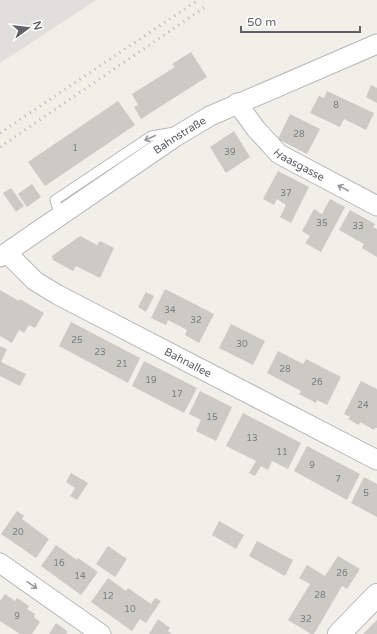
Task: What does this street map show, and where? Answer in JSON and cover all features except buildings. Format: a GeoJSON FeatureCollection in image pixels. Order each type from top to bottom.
{"type":"FeatureCollection","features":[{"type":"Feature","properties":{"kind":"main road"},"geometry":{"type":"LineString","coordinates":[[339,634],[377,595]]}},
{"type":"Feature","properties":{"kind":"street","name":"Bahnstraße"},"geometry":{"type":"LineString","coordinates":[[3,255],[60,216],[100,179],[188,130],[210,116],[377,44]]}},
{"type":"Feature","properties":{"kind":"street","name":"Haasgasse"},"geometry":{"type":"LineString","coordinates":[[238,103],[256,129],[279,154],[377,206]]}},
{"type":"Feature","properties":{"kind":"street","name":"Bahnallee"},"geometry":{"type":"LineString","coordinates":[[3,255],[35,281],[58,295],[377,460]]}},
{"type":"Feature","properties":{"kind":"street"},"geometry":{"type":"LineString","coordinates":[[0,563],[101,634]]}},
{"type":"Feature","properties":{"kind":"shaded area"},"geometry":{"type":"Polygon","coordinates":[[[0,0],[96,0],[0,63],[0,0]]]}},
{"type":"Feature","properties":{"kind":"railway"},"geometry":{"type":"LineString","coordinates":[[0,133],[198,0]]}},
{"type":"Feature","properties":{"kind":"railway"},"geometry":{"type":"LineString","coordinates":[[0,147],[205,7]]}}]}
